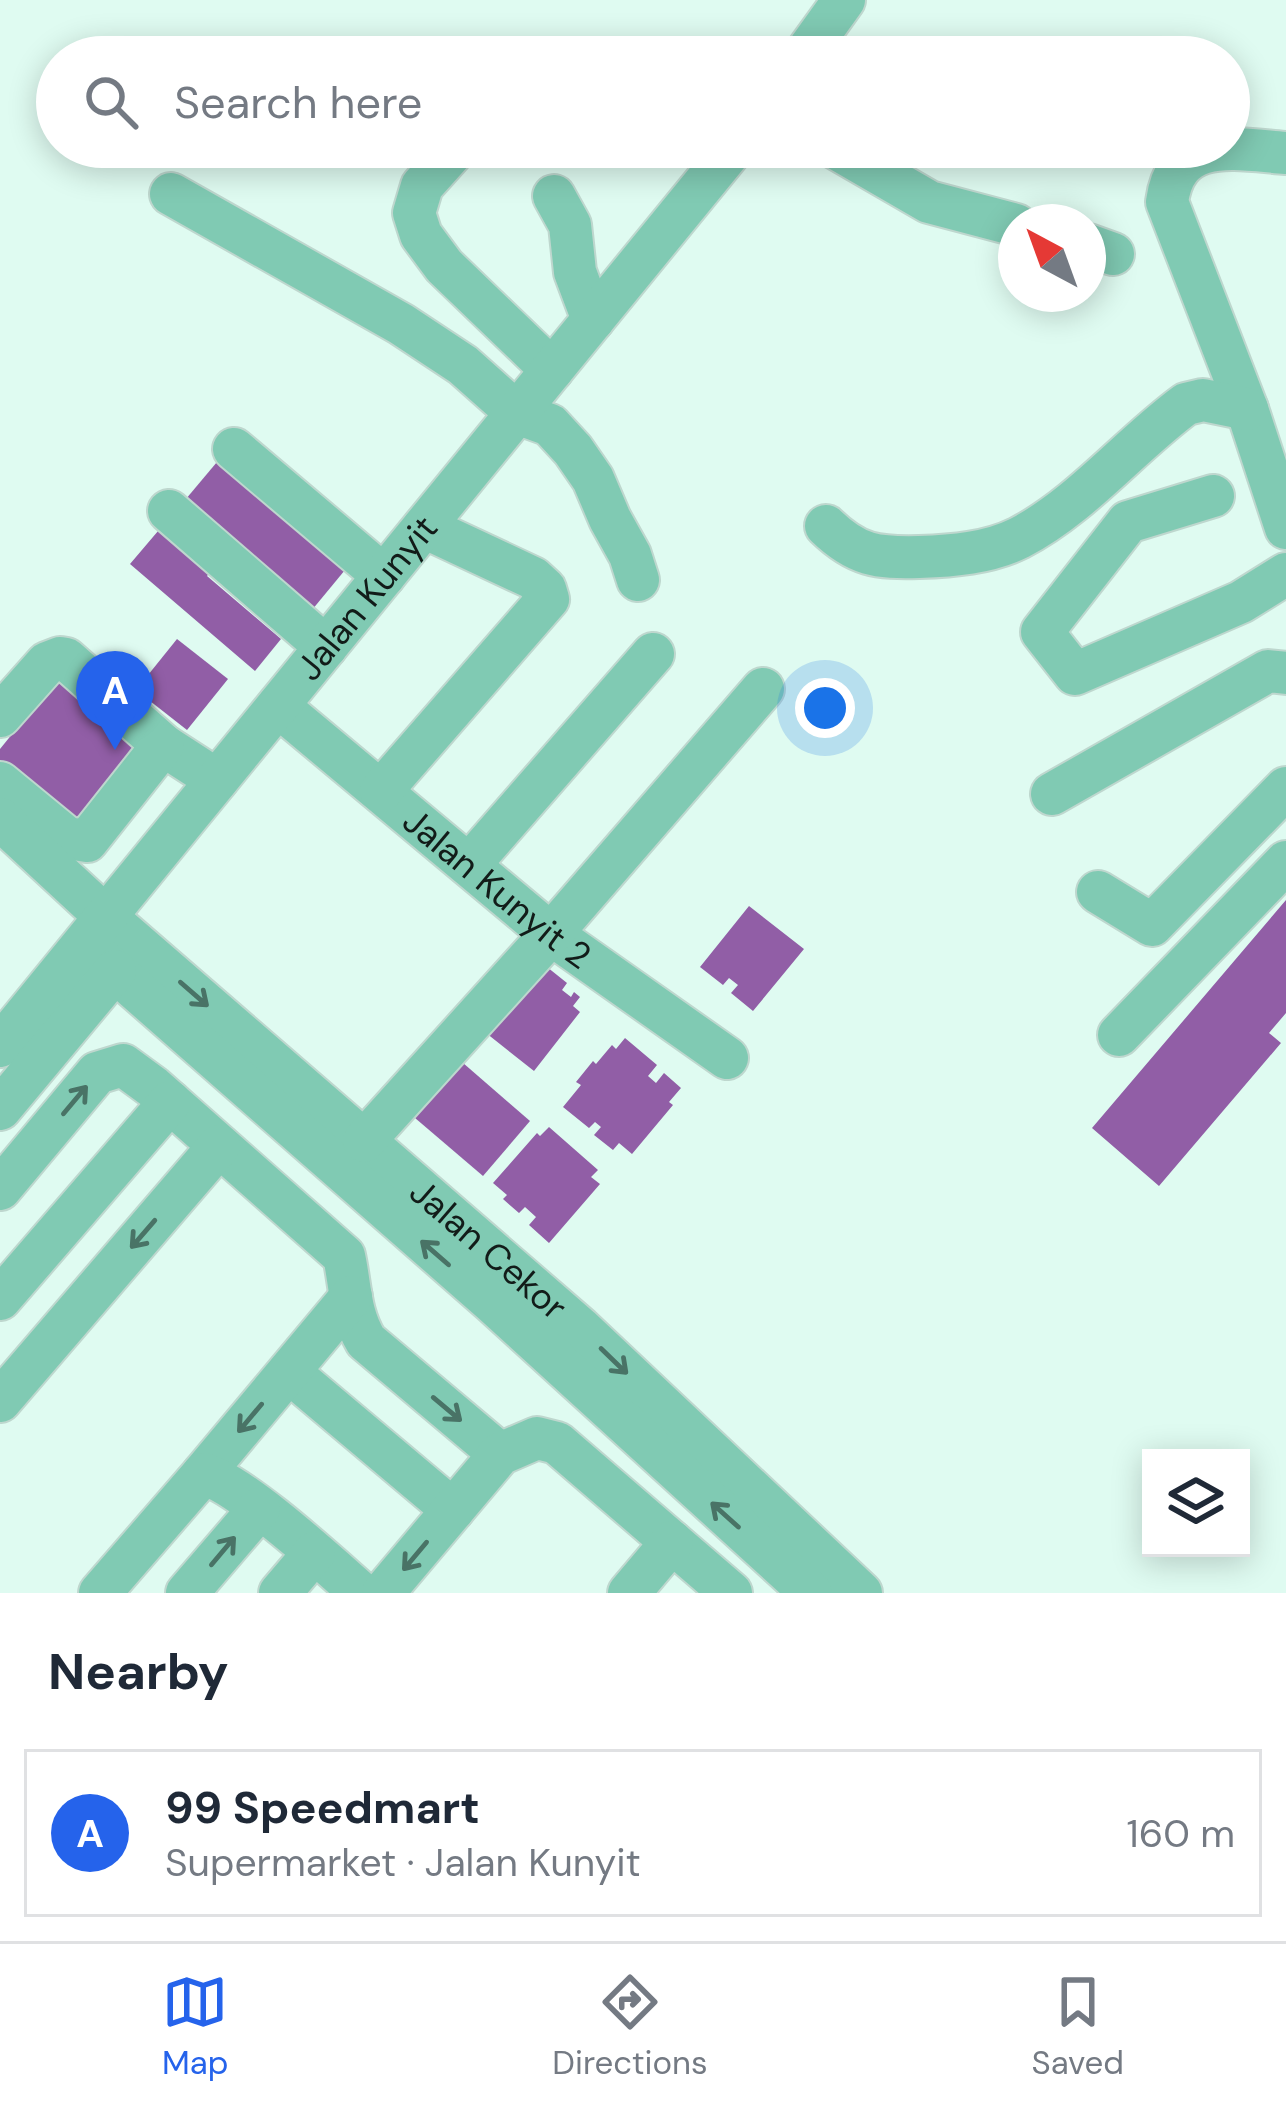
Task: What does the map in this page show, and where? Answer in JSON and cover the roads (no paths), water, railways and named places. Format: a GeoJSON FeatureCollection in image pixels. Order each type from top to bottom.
{"type":"FeatureCollection","features":[{"type":"Feature","properties":{"kind":"street"},"geometry":{"type":"LineString","coordinates":[[818,36],[844,0]]}},
{"type":"Feature","properties":{"kind":"street"},"geometry":{"type":"LineString","coordinates":[[1250,150],[1286,153]]}},
{"type":"Feature","properties":{"kind":"street"},"geometry":{"type":"LineString","coordinates":[[438,168],[422,186],[414,213],[421,235],[445,266],[552,370]]}},
{"type":"Feature","properties":{"kind":"street","name":"Jalan Kunyit"},"geometry":{"type":"LineString","coordinates":[[0,1046],[102,944],[217,780],[717,168]]}},
{"type":"Feature","properties":{"kind":"street"},"geometry":{"type":"LineString","coordinates":[[871,168],[928,202],[998,220]]}},
{"type":"Feature","properties":{"kind":"street"},"geometry":{"type":"LineString","coordinates":[[1178,168],[1170,177],[1167,202],[1247,409],[1286,527]]}},
{"type":"Feature","properties":{"kind":"street"},"geometry":{"type":"LineString","coordinates":[[171,194],[400,324],[463,365],[517,413],[550,425],[593,479],[638,580]]}},
{"type":"Feature","properties":{"kind":"street"},"geometry":{"type":"LineString","coordinates":[[554,196],[570,225],[575,272],[593,320]]}},
{"type":"Feature","properties":{"kind":"street"},"geometry":{"type":"LineString","coordinates":[[826,526],[843,542],[880,558],[982,550],[1018,539],[1069,504],[1186,404],[1203,400],[1247,409]]}},
{"type":"Feature","properties":{"kind":"street"},"geometry":{"type":"LineString","coordinates":[[234,449],[384,576]]}},
{"type":"Feature","properties":{"kind":"street"},"geometry":{"type":"LineString","coordinates":[[1213,496],[1128,522],[1056,613],[1042,632],[1075,674],[1241,602],[1286,574]]}},
{"type":"Feature","properties":{"kind":"street"},"geometry":{"type":"LineString","coordinates":[[169,511],[326,647]]}},
{"type":"Feature","properties":{"kind":"street"},"geometry":{"type":"LineString","coordinates":[[381,791],[548,599],[533,578],[424,526]]}},
{"type":"Feature","properties":{"kind":"street"},"geometry":{"type":"LineString","coordinates":[[469,865],[653,653]]}},
{"type":"Feature","properties":{"kind":"street"},"geometry":{"type":"LineString","coordinates":[[0,716],[47,663],[66,659],[163,745],[217,780]]}},
{"type":"Feature","properties":{"kind":"street"},"geometry":{"type":"LineString","coordinates":[[1052,794],[1268,671],[1286,673]]}},
{"type":"Feature","properties":{"kind":"street"},"geometry":{"type":"LineString","coordinates":[[364,1141],[764,689]]}},
{"type":"Feature","properties":{"kind":"street","name":"Jalan Kunyit 2"},"geometry":{"type":"LineString","coordinates":[[278,706],[551,934],[727,1058]]}},
{"type":"Feature","properties":{"kind":"street"},"geometry":{"type":"LineString","coordinates":[[0,783],[67,838],[87,841],[163,745]]}},
{"type":"Feature","properties":{"kind":"street"},"geometry":{"type":"LineString","coordinates":[[1098,892],[1152,925],[1286,788]]}},
{"type":"Feature","properties":{"kind":"street","name":"Jalan Cekor"},"geometry":{"type":"LineString","coordinates":[[0,819],[164,1015],[812,1593]]}},
{"type":"Feature","properties":{"kind":"street"},"geometry":{"type":"LineString","coordinates":[[1119,1035],[1286,862]]}},
{"type":"Feature","properties":{"kind":"street","name":"Jalan Kunyit"},"geometry":{"type":"LineString","coordinates":[[0,1108],[75,1019],[102,944]]}},
{"type":"Feature","properties":{"kind":"street","name":"Jalan Cekor"},"geometry":{"type":"LineString","coordinates":[[102,944],[364,1141],[580,1328],[861,1593]]}},
{"type":"Feature","properties":{"kind":"street"},"geometry":{"type":"LineString","coordinates":[[75,1019],[124,1006],[164,1015]]}},
{"type":"Feature","properties":{"kind":"street"},"geometry":{"type":"LineString","coordinates":[[0,1189],[97,1073],[123,1065],[344,1256],[352,1317],[366,1341],[500,1454]]}},
{"type":"Feature","properties":{"kind":"street"},"geometry":{"type":"LineString","coordinates":[[0,1299],[170,1102]]}},
{"type":"Feature","properties":{"kind":"street"},"geometry":{"type":"LineString","coordinates":[[0,1401],[219,1146]]}},
{"type":"Feature","properties":{"kind":"street"},"geometry":{"type":"LineString","coordinates":[[100,1593],[351,1297]]}},
{"type":"Feature","properties":{"kind":"street"},"geometry":{"type":"LineString","coordinates":[[289,1372],[453,1510]]}},
{"type":"Feature","properties":{"kind":"street"},"geometry":{"type":"LineString","coordinates":[[383,1593],[500,1454],[537,1438],[557,1443],[722,1590]]}},
{"type":"Feature","properties":{"kind":"street"},"geometry":{"type":"LineString","coordinates":[[203,1474],[217,1477],[362,1593]]}},
{"type":"Feature","properties":{"kind":"street"},"geometry":{"type":"LineString","coordinates":[[187,1593],[259,1509]]}},
{"type":"Feature","properties":{"kind":"street"},"geometry":{"type":"LineString","coordinates":[[629,1593],[672,1542]]}},
{"type":"Feature","properties":{"kind":"street"},"geometry":{"type":"LineString","coordinates":[[280,1593],[314,1553]]}},
{"type":"Feature","properties":{"kind":"place","name":"99 Speedmart"},"geometry":{"type":"Point","coordinates":[115,750]}}]}
